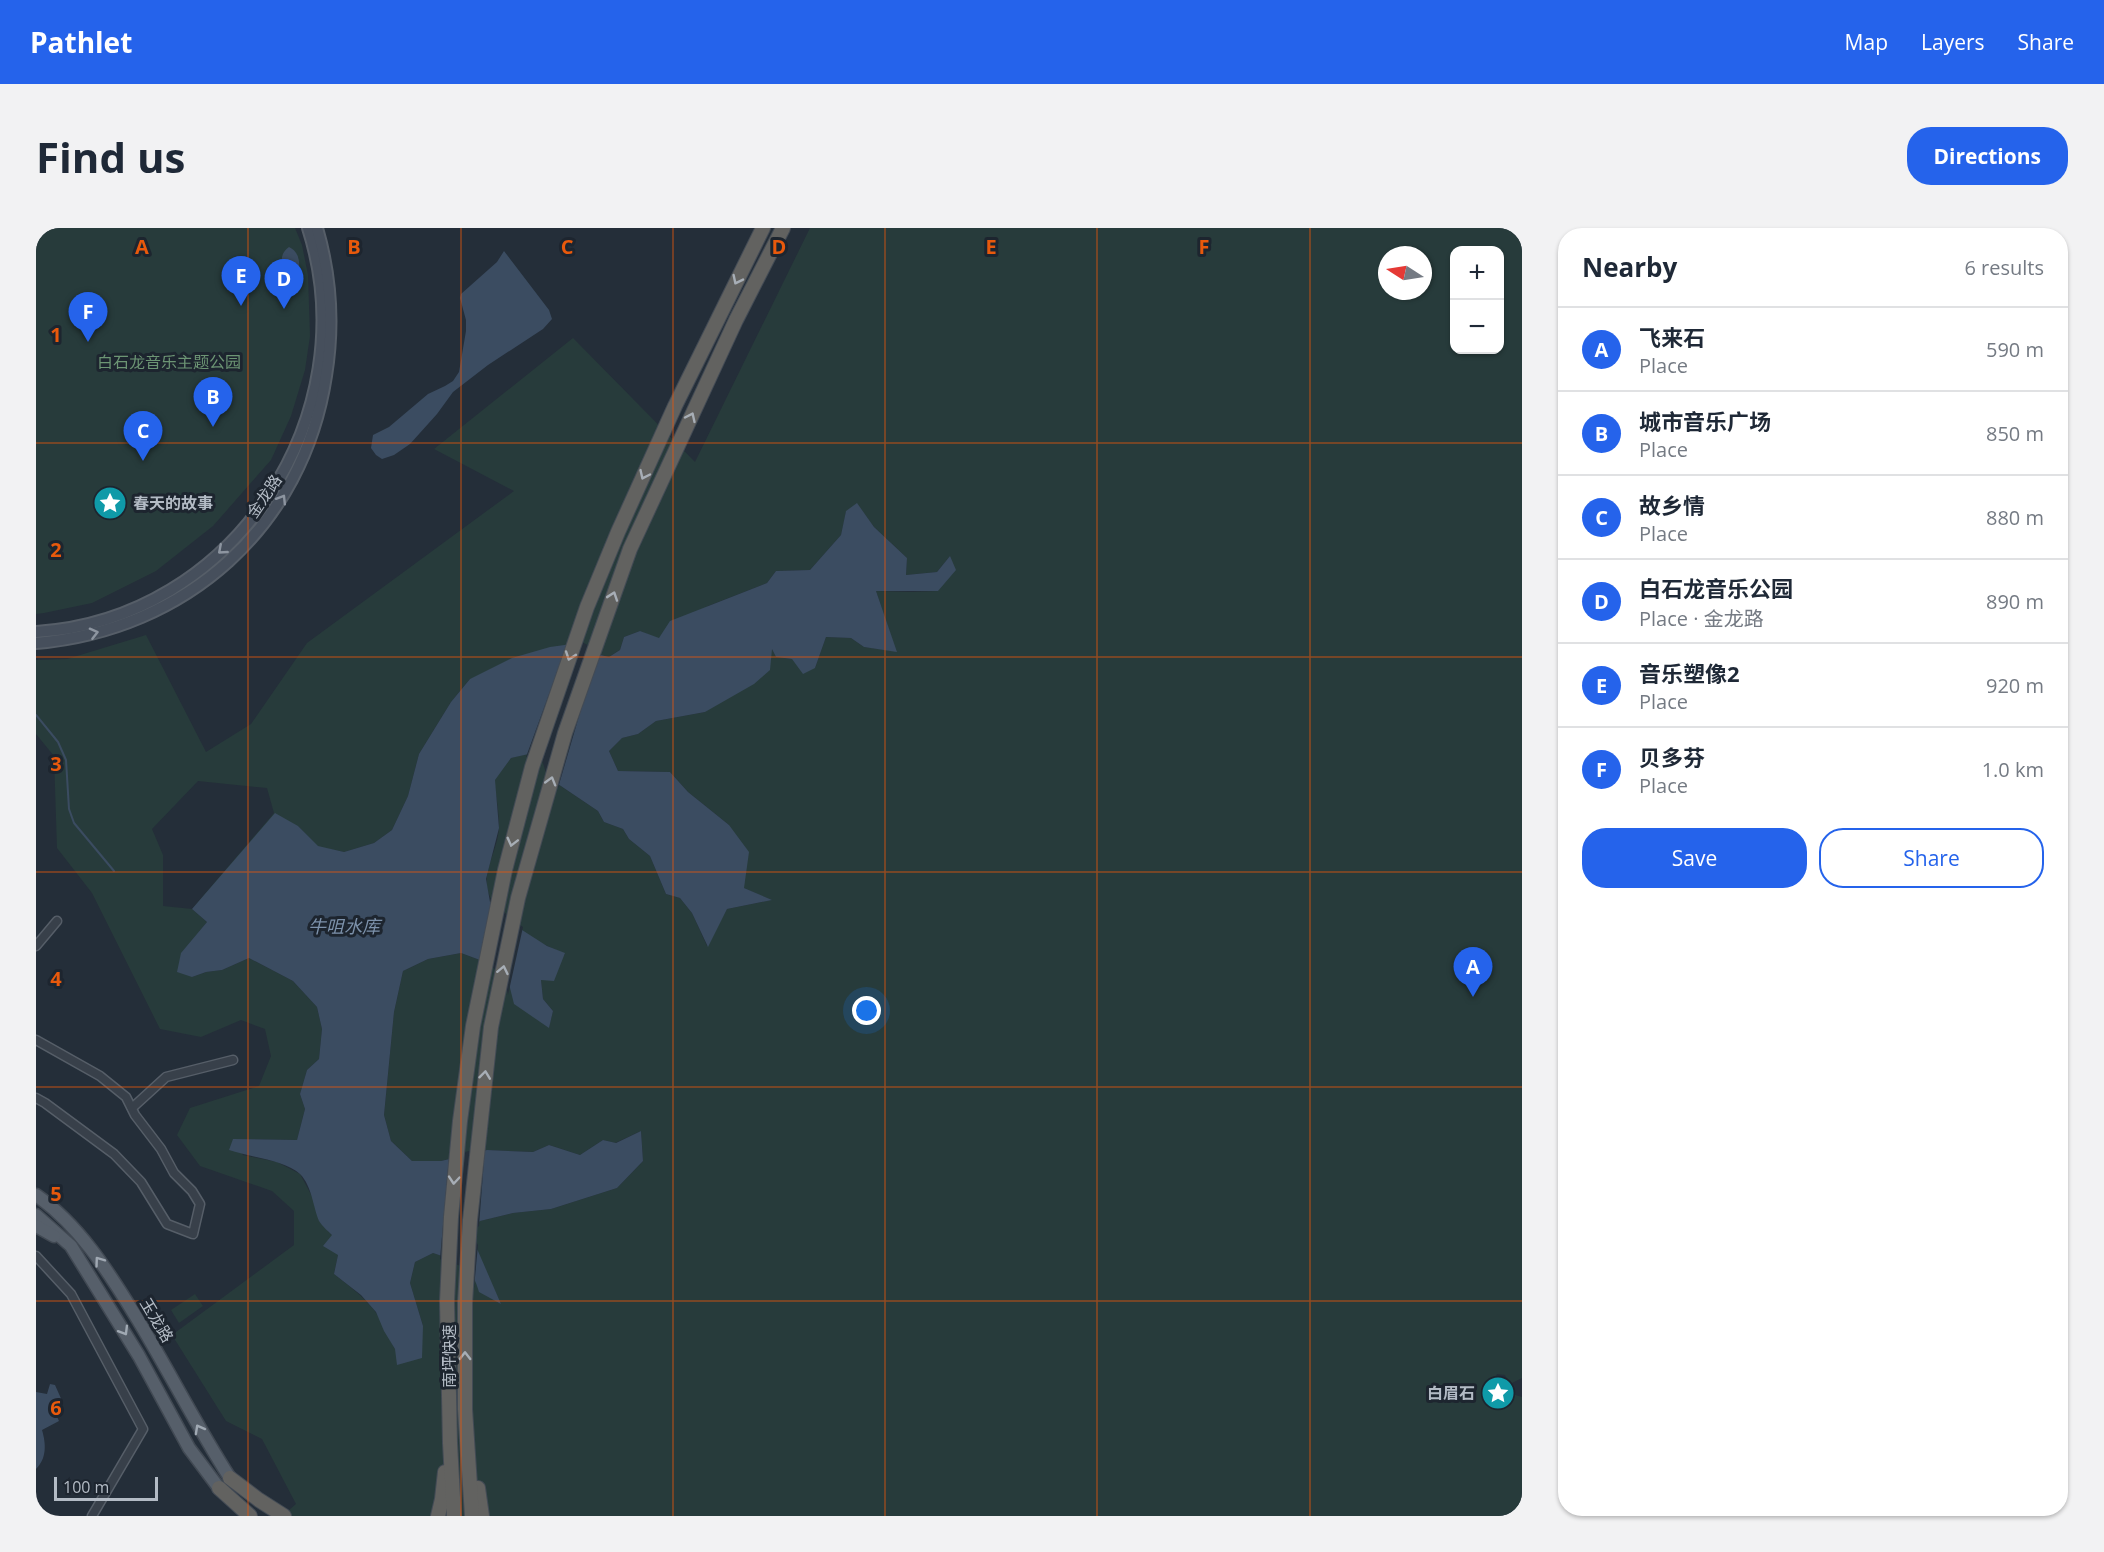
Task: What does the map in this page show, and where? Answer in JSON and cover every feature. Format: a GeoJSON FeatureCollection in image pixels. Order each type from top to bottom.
{"type":"FeatureCollection","features":[{"type":"Feature","properties":{"kind":"highway","name":"南坪快速"},"geometry":{"type":"LineString","coordinates":[[449,1407],[447,1302],[451,1217],[460,1121],[473,1026],[505,870],[532,767],[587,608],[618,532],[675,406],[763,228]]}},
{"type":"Feature","properties":{"kind":"highway","name":"南坪快速"},"geometry":{"type":"LineString","coordinates":[[465,1409],[465,1303],[479,1123],[491,1027],[518,898],[565,734],[630,549],[736,320],[783,228]]}},
{"type":"Feature","properties":{"kind":"highway"},"geometry":{"type":"LineString","coordinates":[[438,1516],[445,1479],[449,1407]]}},
{"type":"Feature","properties":{"kind":"highway"},"geometry":{"type":"LineString","coordinates":[[449,1407],[454,1516]]}},
{"type":"Feature","properties":{"kind":"highway"},"geometry":{"type":"LineString","coordinates":[[465,1409],[472,1516]]}},
{"type":"Feature","properties":{"kind":"highway"},"geometry":{"type":"LineString","coordinates":[[465,1409],[482,1516]]}},
{"type":"Feature","properties":{"kind":"highway"},"geometry":{"type":"LineString","coordinates":[[230,1478],[268,1516]]}},
{"type":"Feature","properties":{"kind":"highway"},"geometry":{"type":"LineString","coordinates":[[230,1478],[284,1516]]}},
{"type":"Feature","properties":{"kind":"highway"},"geometry":{"type":"LineString","coordinates":[[219,1488],[241,1516]]}},
{"type":"Feature","properties":{"kind":"highway"},"geometry":{"type":"LineString","coordinates":[[219,1488],[250,1516]]}},
{"type":"Feature","properties":{"kind":"main road","name":"金龙路"},"geometry":{"type":"LineString","coordinates":[[36,632],[63,629],[104,619],[144,603],[166,591],[186,578],[230,542],[266,500],[299,441],[318,376],[322,330],[321,292],[319,272],[308,228]]}},
{"type":"Feature","properties":{"kind":"main road","name":"金龙路"},"geometry":{"type":"LineString","coordinates":[[36,643],[97,633],[129,622],[166,605],[219,571],[249,542],[277,507],[291,485],[308,447],[320,409],[328,367],[330,303],[324,256],[317,228]]}},
{"type":"Feature","properties":{"kind":"main road","name":"玉龙路"},"geometry":{"type":"LineString","coordinates":[[37,1195],[80,1234],[118,1287],[155,1347],[205,1439],[230,1478]]}},
{"type":"Feature","properties":{"kind":"main road","name":"玉龙路"},"geometry":{"type":"LineString","coordinates":[[36,1215],[71,1246],[139,1356],[189,1448],[219,1488]]}},
{"type":"Feature","properties":{"kind":"main road"},"geometry":{"type":"LineString","coordinates":[[36,1226],[71,1246]]}},
{"type":"Feature","properties":{"kind":"street"},"geometry":{"type":"LineString","coordinates":[[36,946],[57,921]]}},
{"type":"Feature","properties":{"kind":"street"},"geometry":{"type":"LineString","coordinates":[[36,1040],[100,1076],[126,1097],[135,1116],[161,1149],[174,1173],[192,1191],[200,1204],[193,1234],[167,1224],[141,1182],[114,1154],[36,1098]]}},
{"type":"Feature","properties":{"kind":"street"},"geometry":{"type":"LineString","coordinates":[[132,1108],[166,1077],[234,1060]]}},
{"type":"Feature","properties":{"kind":"street"},"geometry":{"type":"LineString","coordinates":[[36,1256],[71,1294],[143,1429],[93,1516]]}},
{"type":"Feature","properties":{"kind":"green space","name":"白石龙音乐主题公园"},"geometry":{"type":"Polygon","coordinates":[[[36,228],[295,228],[302,245],[308,275],[310,336],[305,370],[291,416],[271,460],[213,526],[156,571],[92,603],[36,614],[36,228]]]}},
{"type":"Feature","properties":{"kind":"green space"},"geometry":{"type":"Polygon","coordinates":[[[810,228],[1522,228],[1522,1378],[1510,1384],[1505,1375],[1497,1374],[1493,1385],[1522,1397],[1522,1516],[282,1516],[296,1504],[262,1439],[226,1421],[172,1335],[294,1245],[294,1211],[272,1191],[200,1166],[177,1135],[190,1108],[259,1086],[271,1056],[265,1029],[241,1020],[201,1037],[160,1029],[92,893],[57,848],[54,756],[36,734],[36,660],[67,659],[146,635],[206,752],[251,724],[307,643],[514,491],[434,449],[573,338],[695,462],[810,228]],[[857,504],[846,512],[841,535],[810,570],[776,571],[767,583],[708,606],[659,639],[640,631],[624,637],[620,650],[609,657],[597,654],[470,679],[451,702],[419,754],[408,796],[392,830],[374,843],[344,852],[318,847],[298,826],[192,909],[207,922],[182,953],[192,977],[222,970],[249,958],[293,981],[317,1007],[322,1029],[319,1059],[307,1070],[300,1094],[305,1109],[297,1140],[233,1139],[243,1155],[277,1162],[300,1174],[314,1200],[320,1222],[332,1235],[338,1255],[334,1274],[374,1310],[395,1349],[423,1326],[410,1283],[415,1262],[433,1253],[463,1263],[500,1302],[467,1233],[480,1221],[513,1213],[551,1209],[617,1188],[643,1161],[641,1131],[615,1143],[603,1140],[580,1155],[549,1145],[533,1152],[487,1150],[441,1161],[412,1161],[391,1141],[384,1115],[394,1012],[403,971],[428,959],[461,953],[496,966],[549,1027],[553,1011],[543,999],[541,980],[565,954],[526,934],[501,914],[487,889],[487,876],[499,832],[494,780],[511,758],[542,750],[552,780],[598,811],[604,822],[623,829],[629,839],[650,856],[666,894],[680,898],[692,913],[707,946],[727,909],[771,900],[744,888],[729,825],[688,792],[670,772],[618,771],[609,751],[622,738],[638,734],[656,721],[705,712],[771,647],[776,657],[792,659],[815,668],[826,637],[851,638],[864,647],[896,651],[876,591],[938,591],[950,556],[937,572],[906,575],[907,558],[874,527],[857,504]],[[198,781],[152,829],[163,855],[163,906],[192,909],[274,813],[267,788],[198,781]]]}},
{"type":"Feature","properties":{"kind":"green space"},"geometry":{"type":"Polygon","coordinates":[[[195,1294],[203,1306],[179,1323],[171,1310],[195,1294]]]}},
{"type":"Feature","properties":{"kind":"water"},"geometry":{"type":"Polygon","coordinates":[[[289,247],[299,259],[299,270],[295,275],[288,273],[282,263],[282,256],[289,247]]]}},
{"type":"Feature","properties":{"kind":"water"},"geometry":{"type":"Polygon","coordinates":[[[504,251],[549,310],[552,319],[543,329],[488,365],[453,392],[410,444],[394,455],[382,459],[371,448],[373,435],[389,427],[428,394],[453,381],[459,372],[466,331],[461,294],[497,262],[504,251]]]}},
{"type":"Feature","properties":{"kind":"water","name":"牛咀水库"},"geometry":{"type":"Polygon","coordinates":[[[857,503],[874,527],[907,558],[906,575],[937,572],[950,556],[956,570],[938,591],[876,591],[897,652],[864,647],[851,638],[826,637],[815,668],[803,674],[792,659],[776,657],[772,649],[770,670],[754,684],[705,712],[656,721],[638,734],[622,738],[609,751],[618,771],[670,772],[688,792],[729,825],[749,852],[744,888],[772,900],[727,909],[708,947],[692,913],[680,898],[666,894],[650,856],[629,839],[623,829],[604,822],[598,811],[552,780],[542,751],[511,758],[495,780],[499,828],[486,879],[490,902],[508,921],[547,946],[565,953],[554,981],[541,980],[543,999],[553,1011],[549,1028],[514,1004],[509,984],[496,966],[461,953],[428,959],[403,971],[394,1012],[384,1115],[391,1141],[412,1161],[441,1161],[487,1150],[533,1152],[549,1145],[580,1155],[603,1140],[616,1143],[641,1131],[643,1161],[617,1188],[551,1209],[513,1213],[480,1221],[468,1233],[501,1304],[479,1292],[468,1269],[457,1261],[433,1253],[415,1262],[410,1283],[423,1326],[422,1358],[397,1365],[395,1349],[376,1312],[361,1295],[334,1274],[338,1255],[323,1246],[332,1235],[319,1221],[310,1190],[304,1179],[285,1165],[229,1150],[233,1139],[297,1140],[305,1109],[300,1094],[307,1070],[319,1059],[322,1029],[317,1007],[293,981],[249,958],[222,970],[192,977],[177,972],[181,953],[207,922],[192,909],[275,813],[298,826],[318,846],[344,852],[374,843],[392,830],[408,796],[419,754],[451,702],[470,679],[512,658],[550,647],[579,643],[597,654],[609,657],[620,650],[624,637],[640,631],[659,638],[670,621],[767,583],[776,571],[810,570],[841,535],[846,511],[857,503]]]}},
{"type":"Feature","properties":{"kind":"water"},"geometry":{"type":"Polygon","coordinates":[[[50,1384],[55,1385],[63,1403],[53,1408],[59,1421],[42,1430],[45,1451],[36,1469],[36,1392],[47,1394],[50,1384]]]}},
{"type":"Feature","properties":{"kind":"pier"},"geometry":{"type":"Polygon","coordinates":[[[580,641],[601,652],[589,682],[558,788],[549,782],[540,754],[526,757],[568,642],[580,641]]]}},
{"type":"Feature","properties":{"kind":"pier"},"geometry":{"type":"Polygon","coordinates":[[[493,900],[510,918],[523,927],[508,995],[506,986],[494,968],[479,963],[493,900]]]}},
{"type":"Feature","properties":{"kind":"pier"},"geometry":{"type":"Polygon","coordinates":[[[485,1147],[479,1226],[471,1233],[478,1245],[474,1288],[472,1280],[461,1266],[440,1259],[449,1156],[485,1147]]]}},
{"type":"Feature","properties":{"kind":"waterway"},"geometry":{"type":"LineString","coordinates":[[36,715],[58,742],[66,760],[69,809],[74,823],[114,871]]}},
{"type":"Feature","properties":{"kind":"place","name":"音乐塑像2"},"geometry":{"type":"Point","coordinates":[241,306]}},
{"type":"Feature","properties":{"kind":"place","name":"白石龙音乐公园"},"geometry":{"type":"Point","coordinates":[284,309]}},
{"type":"Feature","properties":{"kind":"place","name":"贝多芬"},"geometry":{"type":"Point","coordinates":[88,342]}},
{"type":"Feature","properties":{"kind":"place","name":"城市音乐广场"},"geometry":{"type":"Point","coordinates":[213,427]}},
{"type":"Feature","properties":{"kind":"place","name":"故乡情"},"geometry":{"type":"Point","coordinates":[143,461]}},
{"type":"Feature","properties":{"kind":"place","name":"春天的故事"},"geometry":{"type":"Point","coordinates":[110,503]}},
{"type":"Feature","properties":{"kind":"place","name":"飞来石"},"geometry":{"type":"Point","coordinates":[1473,997]}},
{"type":"Feature","properties":{"kind":"place","name":"白眉石"},"geometry":{"type":"Point","coordinates":[1498,1393]}}]}
